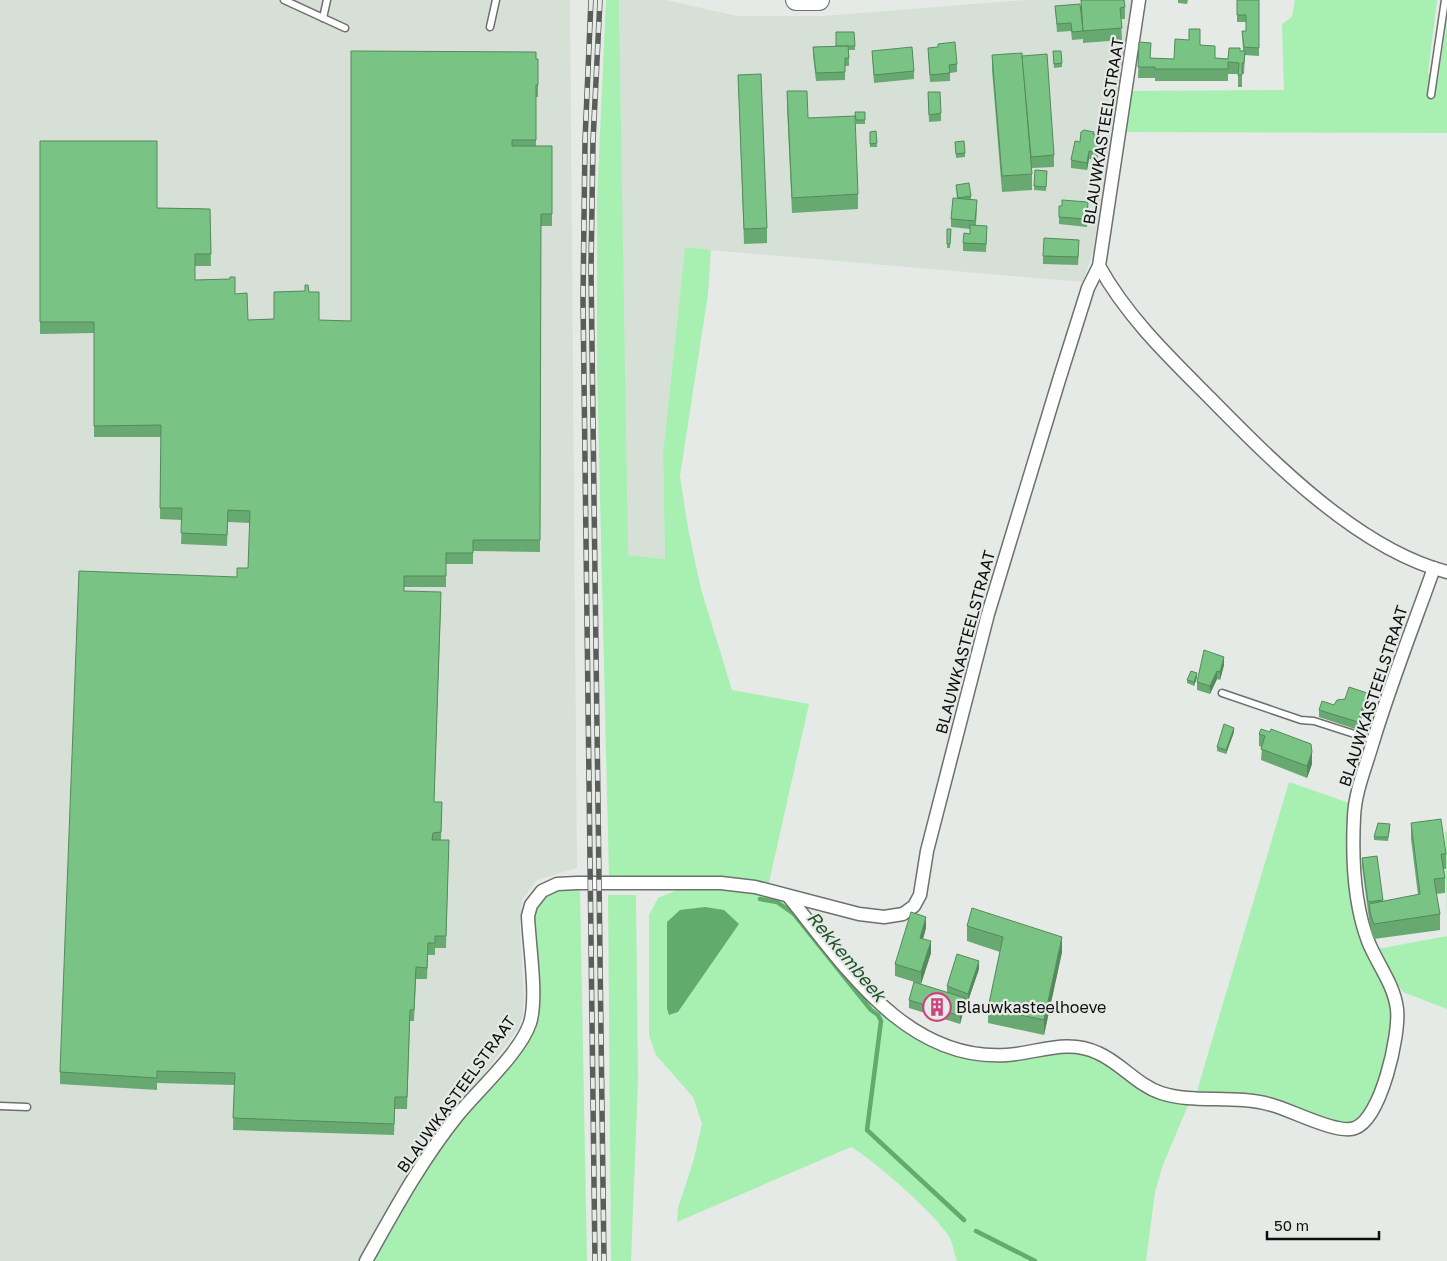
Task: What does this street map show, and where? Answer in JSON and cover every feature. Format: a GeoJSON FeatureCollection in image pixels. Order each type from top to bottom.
{"type":"FeatureCollection","features":[{"type":"Feature","properties":{"kind":"main road"},"geometry":{"type":"LineString","coordinates":[[796,0],[819,0]]}},
{"type":"Feature","properties":{"kind":"street","name":"BLAUWKASTEELSTRAAT"},"geometry":{"type":"LineString","coordinates":[[366,1261],[428,1156],[457,1116],[511,1053],[529,1024],[533,1004],[528,916],[531,905],[542,891],[556,884],[577,882],[721,884],[755,888],[859,914],[884,917],[903,914],[914,906],[920,895],[934,823],[988,614],[1088,288],[1099,266],[1139,0]]}},
{"type":"Feature","properties":{"kind":"street"},"geometry":{"type":"LineString","coordinates":[[1099,266],[1115,296],[1147,332],[1226,414],[1299,484],[1365,533],[1401,554],[1447,572]]}},
{"type":"Feature","properties":{"kind":"street","name":"BLAUWKASTEELSTRAAT"},"geometry":{"type":"LineString","coordinates":[[789,897],[875,1000],[896,1018],[946,1046],[974,1054],[1006,1055],[1066,1045],[1078,1047],[1099,1053],[1158,1092],[1192,1098],[1250,1099],[1274,1105],[1333,1127],[1347,1130],[1356,1128],[1371,1115],[1378,1099],[1395,1043],[1398,1025],[1397,1007],[1392,990],[1364,930],[1356,870],[1354,824],[1356,796],[1373,740],[1434,568]]}},
{"type":"Feature","properties":{"kind":"lane"},"geometry":{"type":"LineString","coordinates":[[284,0],[345,28]]}},
{"type":"Feature","properties":{"kind":"lane"},"geometry":{"type":"LineString","coordinates":[[323,18],[327,0]]}},
{"type":"Feature","properties":{"kind":"lane"},"geometry":{"type":"LineString","coordinates":[[490,27],[496,0]]}},
{"type":"Feature","properties":{"kind":"lane"},"geometry":{"type":"LineString","coordinates":[[1431,95],[1445,0]]}},
{"type":"Feature","properties":{"kind":"lane"},"geometry":{"type":"LineString","coordinates":[[1222,693],[1301,720],[1314,721],[1373,740]]}},
{"type":"Feature","properties":{"kind":"lane"},"geometry":{"type":"LineString","coordinates":[[0,1106],[27,1107]]}},
{"type":"Feature","properties":{"kind":"shaded area"},"geometry":{"type":"Polygon","coordinates":[[[0,0],[570,0],[577,868],[537,880],[522,900],[520,925],[524,998],[523,1015],[518,1029],[424,1152],[360,1261],[0,1261],[0,0]]]}},
{"type":"Feature","properties":{"kind":"shaded area"},"geometry":{"type":"Polygon","coordinates":[[[606,0],[619,0],[628,555],[665,559],[663,454],[685,247],[711,250],[708,294],[680,476],[688,528],[701,589],[732,690],[809,704],[768,887],[609,879],[597,369],[597,198],[606,0]]]}},
{"type":"Feature","properties":{"kind":"shaded area"},"geometry":{"type":"Polygon","coordinates":[[[619,0],[666,0],[737,16],[823,16],[1024,0],[1132,0],[1093,252],[1083,282],[685,248],[663,454],[665,559],[627,555],[619,0]]]}},
{"type":"Feature","properties":{"kind":"shaded area"},"geometry":{"type":"Polygon","coordinates":[[[1295,0],[1437,0],[1428,73],[1438,79],[1447,22],[1447,133],[1126,132],[1132,91],[1284,90],[1282,24],[1292,17],[1295,0]]]}},
{"type":"Feature","properties":{"kind":"shaded area"},"geometry":{"type":"Polygon","coordinates":[[[1289,782],[1352,804],[1352,905],[1392,1005],[1392,1036],[1375,1097],[1367,1114],[1349,1127],[1196,1094],[1289,782]]]}},
{"type":"Feature","properties":{"kind":"shaded area"},"geometry":{"type":"Polygon","coordinates":[[[1445,831],[1447,832],[1447,922],[1445,831]]]}},
{"type":"Feature","properties":{"kind":"shaded area"},"geometry":{"type":"Polygon","coordinates":[[[682,888],[739,890],[769,895],[782,900],[793,906],[870,1002],[895,1025],[909,1033],[978,1060],[997,1061],[1045,1052],[1083,1051],[1189,1103],[1163,1165],[1155,1192],[1146,1261],[957,1261],[950,1238],[941,1225],[888,1175],[851,1147],[677,1222],[678,1208],[693,1162],[702,1124],[693,1097],[656,1055],[649,1035],[649,915],[658,898],[682,888]],[[667,922],[667,1009],[670,1015],[678,1012],[739,924],[667,922]]]}},
{"type":"Feature","properties":{"kind":"shaded area"},"geometry":{"type":"Polygon","coordinates":[[[580,889],[587,1261],[360,1261],[434,1139],[443,1146],[465,1113],[532,1025],[534,908],[554,892],[580,889]]]}},
{"type":"Feature","properties":{"kind":"shaded area"},"geometry":{"type":"Polygon","coordinates":[[[608,895],[636,895],[638,1081],[631,1261],[611,1261],[608,895]]]}},
{"type":"Feature","properties":{"kind":"shaded area"},"geometry":{"type":"Polygon","coordinates":[[[705,907],[724,910],[739,924],[678,1012],[669,1015],[667,1009],[667,922],[680,910],[705,907]]]}},
{"type":"Feature","properties":{"kind":"shaded area"},"geometry":{"type":"Polygon","coordinates":[[[1447,936],[1447,1009],[1403,992],[1393,979],[1377,949],[1447,936]]]}},
{"type":"Feature","properties":{"kind":"building"},"geometry":{"type":"Polygon","coordinates":[[[1081,0],[1124,0],[1125,7],[1120,8],[1122,28],[1083,31],[1081,0]]]}},
{"type":"Feature","properties":{"kind":"building"},"geometry":{"type":"Polygon","coordinates":[[[1237,0],[1259,0],[1259,48],[1244,47],[1242,31],[1246,31],[1246,15],[1237,15],[1237,0]]]}},
{"type":"Feature","properties":{"kind":"building"},"geometry":{"type":"Polygon","coordinates":[[[1080,4],[1083,31],[1072,32],[1071,23],[1057,24],[1055,6],[1080,4]]]}},
{"type":"Feature","properties":{"kind":"building"},"geometry":{"type":"Polygon","coordinates":[[[1189,29],[1200,29],[1200,45],[1215,46],[1215,58],[1228,59],[1229,48],[1240,48],[1240,51],[1245,51],[1242,75],[1238,75],[1239,63],[1228,62],[1228,69],[1155,69],[1155,67],[1138,67],[1139,42],[1151,43],[1150,58],[1174,59],[1175,39],[1189,40],[1189,29]]]}},
{"type":"Feature","properties":{"kind":"building"},"geometry":{"type":"Polygon","coordinates":[[[836,32],[854,32],[855,46],[836,46],[836,32]]]}},
{"type":"Feature","properties":{"kind":"building"},"geometry":{"type":"Polygon","coordinates":[[[955,42],[957,64],[949,65],[950,73],[930,75],[928,48],[938,47],[938,44],[955,42]]]}},
{"type":"Feature","properties":{"kind":"building"},"geometry":{"type":"Polygon","coordinates":[[[848,46],[849,58],[845,58],[845,72],[816,73],[813,47],[848,46]]]}},
{"type":"Feature","properties":{"kind":"building"},"geometry":{"type":"Polygon","coordinates":[[[912,47],[914,71],[874,75],[872,51],[912,47]]]}},
{"type":"Feature","properties":{"kind":"building"},"geometry":{"type":"Polygon","coordinates":[[[351,51],[536,52],[536,59],[538,59],[538,85],[536,85],[536,140],[512,140],[512,146],[552,146],[552,214],[541,214],[540,540],[473,540],[473,553],[446,553],[446,576],[404,576],[404,591],[441,592],[434,802],[442,802],[441,832],[433,833],[432,840],[449,840],[446,936],[435,936],[435,943],[428,943],[427,968],[416,967],[414,1010],[410,1010],[407,1097],[395,1097],[394,1124],[233,1118],[235,1073],[157,1071],[157,1078],[60,1072],[79,571],[237,577],[237,568],[248,568],[250,511],[228,510],[227,535],[181,533],[182,508],[160,508],[161,425],[94,426],[94,322],[40,322],[40,141],[157,141],[157,208],[210,209],[211,254],[195,254],[195,280],[230,279],[230,277],[235,277],[235,294],[247,293],[248,320],[274,319],[274,292],[305,291],[305,285],[308,285],[309,292],[319,292],[319,320],[351,321],[351,51]]]}},
{"type":"Feature","properties":{"kind":"building"},"geometry":{"type":"Polygon","coordinates":[[[1053,51],[1061,51],[1062,63],[1054,64],[1053,51]]]}},
{"type":"Feature","properties":{"kind":"building"},"geometry":{"type":"Polygon","coordinates":[[[1022,53],[1032,174],[1002,176],[992,55],[1022,53]]]}},
{"type":"Feature","properties":{"kind":"building"},"geometry":{"type":"Polygon","coordinates":[[[1047,54],[1054,155],[1031,157],[1022,56],[1047,54]]]}},
{"type":"Feature","properties":{"kind":"building"},"geometry":{"type":"Polygon","coordinates":[[[761,74],[767,228],[744,229],[738,75],[761,74]]]}},
{"type":"Feature","properties":{"kind":"building"},"geometry":{"type":"Polygon","coordinates":[[[787,91],[807,91],[808,118],[855,116],[858,194],[792,198],[787,91]]]}},
{"type":"Feature","properties":{"kind":"building"},"geometry":{"type":"Polygon","coordinates":[[[928,92],[940,92],[941,113],[929,115],[928,92]]]}},
{"type":"Feature","properties":{"kind":"building"},"geometry":{"type":"Polygon","coordinates":[[[855,112],[865,112],[865,120],[856,120],[855,112]]]}},
{"type":"Feature","properties":{"kind":"building"},"geometry":{"type":"Polygon","coordinates":[[[1084,130],[1100,135],[1097,153],[1089,151],[1087,163],[1071,160],[1075,141],[1080,142],[1081,132],[1084,130]]]}},
{"type":"Feature","properties":{"kind":"building"},"geometry":{"type":"Polygon","coordinates":[[[876,131],[877,143],[870,144],[870,132],[876,131]]]}},
{"type":"Feature","properties":{"kind":"building"},"geometry":{"type":"Polygon","coordinates":[[[964,141],[965,153],[956,154],[955,142],[964,141]]]}},
{"type":"Feature","properties":{"kind":"building"},"geometry":{"type":"Polygon","coordinates":[[[1035,170],[1047,171],[1046,187],[1034,186],[1035,170]]]}},
{"type":"Feature","properties":{"kind":"building"},"geometry":{"type":"Polygon","coordinates":[[[969,183],[971,196],[958,198],[956,185],[969,183]]]}},
{"type":"Feature","properties":{"kind":"building"},"geometry":{"type":"Polygon","coordinates":[[[953,198],[977,200],[975,221],[951,219],[953,198]]]}},
{"type":"Feature","properties":{"kind":"building"},"geometry":{"type":"Polygon","coordinates":[[[1062,200],[1088,202],[1087,219],[1059,217],[1059,206],[1062,206],[1062,200]]]}},
{"type":"Feature","properties":{"kind":"building"},"geometry":{"type":"Polygon","coordinates":[[[970,225],[987,226],[986,244],[963,243],[964,233],[970,234],[970,225]]]}},
{"type":"Feature","properties":{"kind":"building"},"geometry":{"type":"Polygon","coordinates":[[[947,229],[951,229],[950,244],[947,244],[947,229]]]}},
{"type":"Feature","properties":{"kind":"building"},"geometry":{"type":"Polygon","coordinates":[[[1044,238],[1079,240],[1078,257],[1043,256],[1044,238]]]}},
{"type":"Feature","properties":{"kind":"building"},"geometry":{"type":"Polygon","coordinates":[[[1204,650],[1224,657],[1220,672],[1217,671],[1210,686],[1197,682],[1204,650]]]}},
{"type":"Feature","properties":{"kind":"building"},"geometry":{"type":"Polygon","coordinates":[[[1191,671],[1197,673],[1194,682],[1187,680],[1191,671]]]}},
{"type":"Feature","properties":{"kind":"building"},"geometry":{"type":"Polygon","coordinates":[[[1349,687],[1367,693],[1358,722],[1319,710],[1322,701],[1334,705],[1337,700],[1345,699],[1349,687]]]}},
{"type":"Feature","properties":{"kind":"building"},"geometry":{"type":"Polygon","coordinates":[[[1224,724],[1234,728],[1226,750],[1217,747],[1224,724]]]}},
{"type":"Feature","properties":{"kind":"building"},"geometry":{"type":"Polygon","coordinates":[[[1261,729],[1270,732],[1271,729],[1311,744],[1312,752],[1307,766],[1261,749],[1265,736],[1259,734],[1261,729]]]}},
{"type":"Feature","properties":{"kind":"building"},"geometry":{"type":"Polygon","coordinates":[[[1441,819],[1446,854],[1441,854],[1445,878],[1434,879],[1440,914],[1374,924],[1369,904],[1420,894],[1411,823],[1441,819]]]}},
{"type":"Feature","properties":{"kind":"building"},"geometry":{"type":"Polygon","coordinates":[[[1378,823],[1390,824],[1388,837],[1374,837],[1378,823]]]}},
{"type":"Feature","properties":{"kind":"building"},"geometry":{"type":"Polygon","coordinates":[[[1377,856],[1383,900],[1368,902],[1362,858],[1377,856]]]}},
{"type":"Feature","properties":{"kind":"building"},"geometry":{"type":"Polygon","coordinates":[[[972,908],[1062,937],[1044,1020],[988,1008],[1003,937],[967,926],[972,908]]]}},
{"type":"Feature","properties":{"kind":"building"},"geometry":{"type":"Polygon","coordinates":[[[911,912],[926,917],[920,938],[931,941],[921,972],[895,964],[911,912]]]}},
{"type":"Feature","properties":{"kind":"building"},"geometry":{"type":"Polygon","coordinates":[[[957,954],[979,961],[968,994],[947,986],[957,954]]]}},
{"type":"Feature","properties":{"kind":"building"},"geometry":{"type":"Polygon","coordinates":[[[914,982],[965,998],[960,1016],[909,1000],[914,982]]]}},
{"type":"Feature","properties":{"kind":"waterway","name":"Rekkembeek"},"geometry":{"type":"LineString","coordinates":[[760,899],[777,902],[794,914],[871,1010],[878,1015],[881,1021],[867,1130],[964,1220]]}},
{"type":"Feature","properties":{"kind":"waterway","name":"Rekkembeek"},"geometry":{"type":"LineString","coordinates":[[976,1231],[1035,1261]]}},
{"type":"Feature","properties":{"kind":"railway"},"geometry":{"type":"LineString","coordinates":[[591,0],[585,141],[583,299],[595,1261]]}},
{"type":"Feature","properties":{"kind":"railway"},"geometry":{"type":"LineString","coordinates":[[600,0],[593,141],[591,269],[604,1261]]}},
{"type":"Feature","properties":{"kind":"place","name":"Blauwkasteelhoeve"},"geometry":{"type":"Point","coordinates":[937,1007]}}]}
